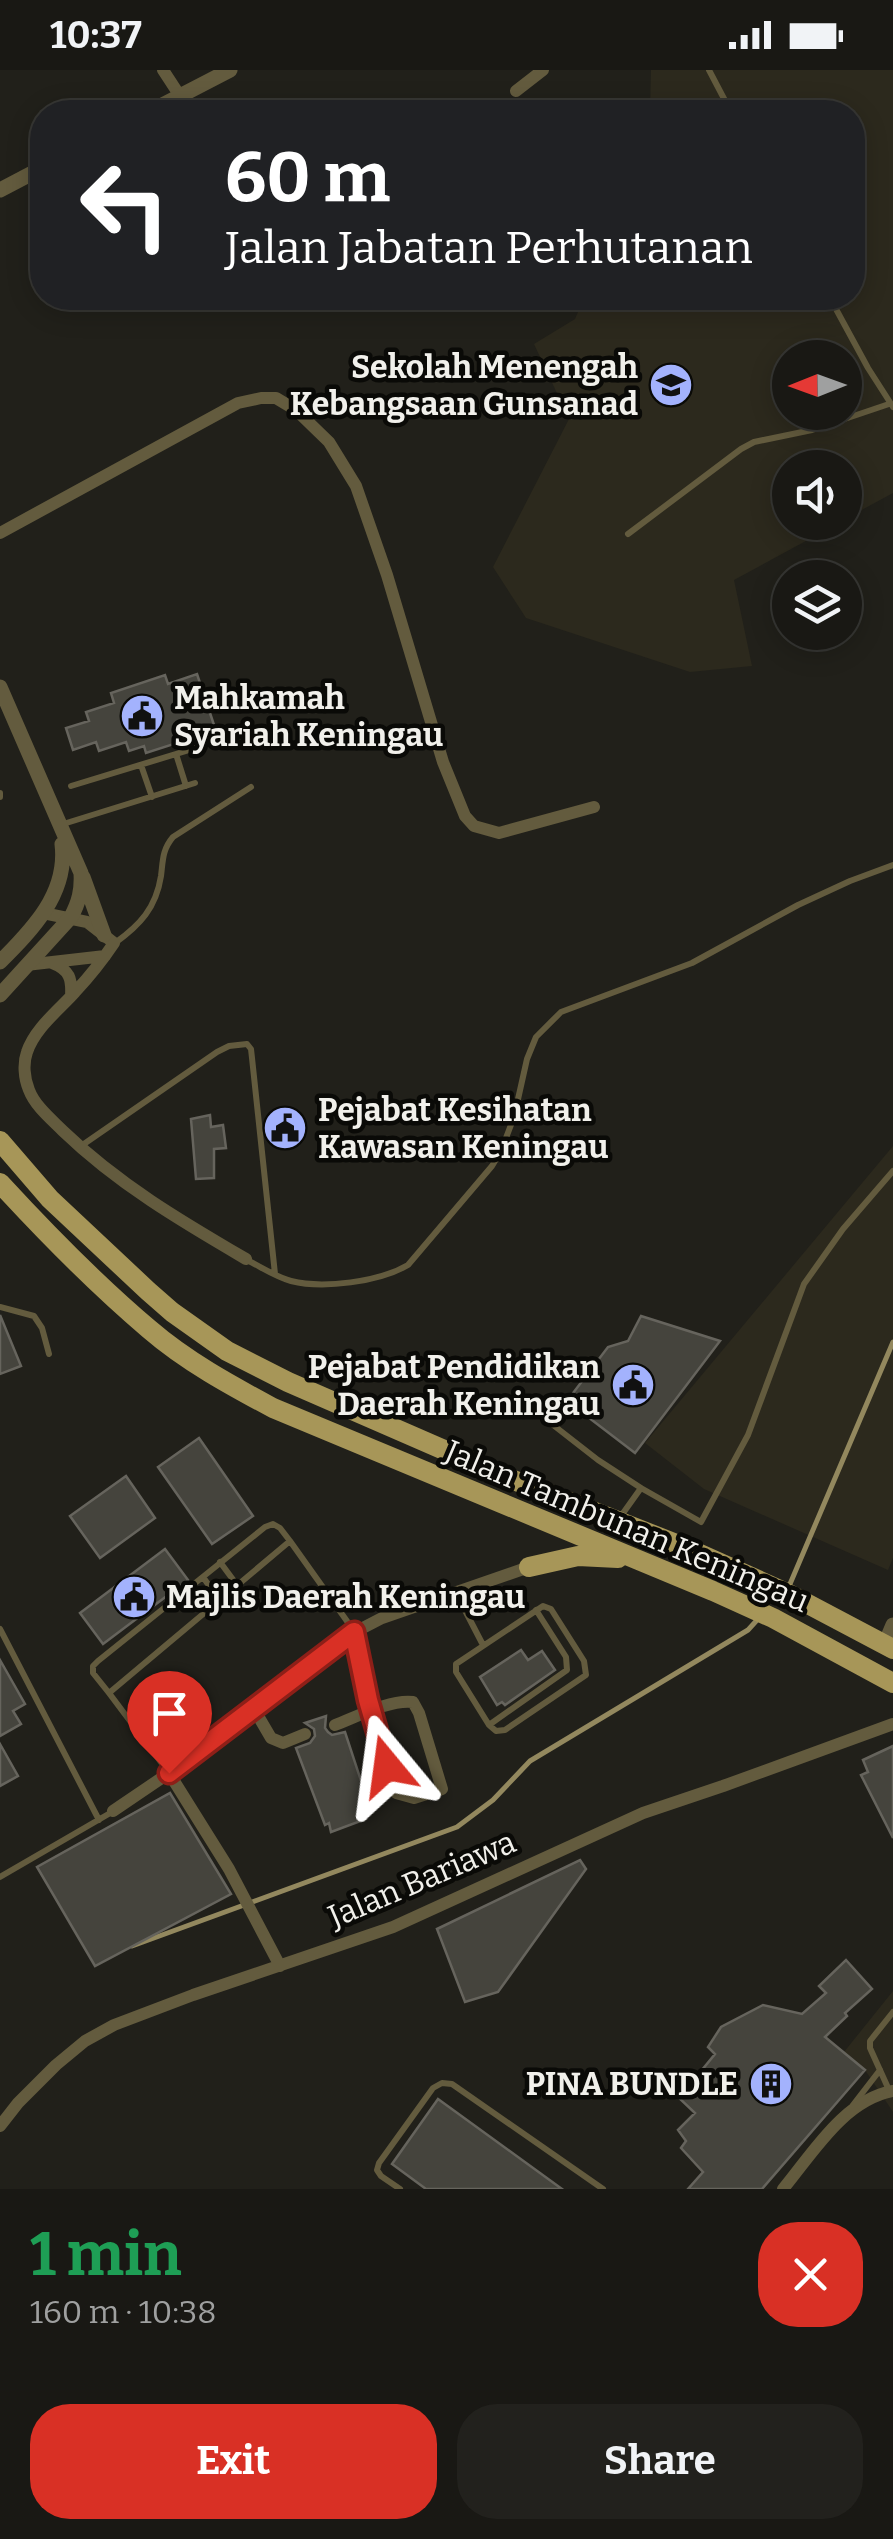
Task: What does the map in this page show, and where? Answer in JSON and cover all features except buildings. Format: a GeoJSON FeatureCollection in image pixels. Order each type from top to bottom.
{"type":"FeatureCollection","features":[{"type":"Feature","properties":{"kind":"main road","name":"Jalan Tambunan Keningau"},"geometry":{"type":"LineString","coordinates":[[0,1141],[50,1198],[148,1291],[227,1351],[337,1404],[511,1479],[689,1548],[890,1640]]}},
{"type":"Feature","properties":{"kind":"main road","name":"Jalan Tambunan Keningau"},"geometry":{"type":"LineString","coordinates":[[0,1184],[9,1205],[150,1330],[273,1408],[773,1618],[893,1683]]}},
{"type":"Feature","properties":{"kind":"main road"},"geometry":{"type":"LineString","coordinates":[[508,1506],[535,1525],[546,1542],[544,1554],[529,1567]]}},
{"type":"Feature","properties":{"kind":"main road"},"geometry":{"type":"LineString","coordinates":[[529,1567],[591,1555],[660,1568]]}},
{"type":"Feature","properties":{"kind":"street"},"geometry":{"type":"LineString","coordinates":[[163,70],[180,96]]}},
{"type":"Feature","properties":{"kind":"street"},"geometry":{"type":"LineString","coordinates":[[172,100],[230,70]]}},
{"type":"Feature","properties":{"kind":"street"},"geometry":{"type":"LineString","coordinates":[[516,91],[544,70]]}},
{"type":"Feature","properties":{"kind":"street"},"geometry":{"type":"LineString","coordinates":[[0,190],[30,174]]}},
{"type":"Feature","properties":{"kind":"street"},"geometry":{"type":"LineString","coordinates":[[0,532],[238,403],[276,398],[296,410],[329,442],[356,486],[388,575],[444,762],[465,816],[474,826],[499,832],[594,807]]}},
{"type":"Feature","properties":{"kind":"street"},"geometry":{"type":"LineString","coordinates":[[0,687],[7,722],[109,939],[105,956],[40,1029],[27,1051],[24,1068],[29,1092],[80,1147],[150,1202],[246,1260]]}},
{"type":"Feature","properties":{"kind":"street"},"geometry":{"type":"LineString","coordinates":[[0,962],[54,898],[62,870],[60,828]]}},
{"type":"Feature","properties":{"kind":"street"},"geometry":{"type":"LineString","coordinates":[[0,995],[71,917],[81,893],[81,874]]}},
{"type":"Feature","properties":{"kind":"street"},"geometry":{"type":"LineString","coordinates":[[43,913],[87,922],[109,939]]}},
{"type":"Feature","properties":{"kind":"street"},"geometry":{"type":"LineString","coordinates":[[26,965],[105,956]]}},
{"type":"Feature","properties":{"kind":"street"},"geometry":{"type":"LineString","coordinates":[[50,963],[70,974],[71,996]]}},
{"type":"Feature","properties":{"kind":"street"},"geometry":{"type":"LineString","coordinates":[[114,1811],[354,1632],[382,1618],[529,1567]]}},
{"type":"Feature","properties":{"kind":"street"},"geometry":{"type":"LineString","coordinates":[[335,1724],[371,1712],[404,1701],[414,1702],[442,1789],[414,1798],[396,1793],[371,1712],[354,1632]]}},
{"type":"Feature","properties":{"kind":"street"},"geometry":{"type":"LineString","coordinates":[[254,1709],[271,1738],[283,1743],[305,1734]]}},
{"type":"Feature","properties":{"kind":"street","name":"Jalan Bariawa"},"geometry":{"type":"LineString","coordinates":[[0,2126],[56,2065],[85,2041],[114,2026],[393,1927],[643,1812],[893,1724]]}},
{"type":"Feature","properties":{"kind":"street"},"geometry":{"type":"LineString","coordinates":[[169,1773],[254,1912],[280,1966]]}},
{"type":"Feature","properties":{"kind":"street"},"geometry":{"type":"LineString","coordinates":[[783,2189],[833,2129],[869,2098],[892,2092]]}},
{"type":"Feature","properties":{"kind":"lane"},"geometry":{"type":"LineString","coordinates":[[709,70],[725,100]]}},
{"type":"Feature","properties":{"kind":"lane"},"geometry":{"type":"LineString","coordinates":[[628,534],[754,442],[812,430],[891,406],[837,310]]}},
{"type":"Feature","properties":{"kind":"lane"},"geometry":{"type":"LineString","coordinates":[[71,786],[235,736]]}},
{"type":"Feature","properties":{"kind":"lane"},"geometry":{"type":"LineString","coordinates":[[176,754],[186,786]]}},
{"type":"Feature","properties":{"kind":"lane"},"geometry":{"type":"LineString","coordinates":[[141,764],[152,796]]}},
{"type":"Feature","properties":{"kind":"lane"},"geometry":{"type":"LineString","coordinates":[[60,828],[195,783]]}},
{"type":"Feature","properties":{"kind":"lane"},"geometry":{"type":"LineString","coordinates":[[109,939],[135,929],[148,914],[156,897],[166,846],[172,837],[251,787]]}},
{"type":"Feature","properties":{"kind":"lane"},"geometry":{"type":"LineString","coordinates":[[246,1260],[304,1283],[327,1284],[373,1278],[408,1266],[492,1166],[514,1118],[532,1048],[548,1024],[562,1012],[692,963],[798,905],[893,865]]}},
{"type":"Feature","properties":{"kind":"lane"},"geometry":{"type":"LineString","coordinates":[[80,1147],[216,1052],[247,1044],[251,1049],[275,1274]]}},
{"type":"Feature","properties":{"kind":"lane"},"geometry":{"type":"LineString","coordinates":[[539,1414],[598,1460],[701,1522],[748,1435],[804,1284],[843,1229],[893,1170]]}},
{"type":"Feature","properties":{"kind":"lane"},"geometry":{"type":"LineString","coordinates":[[0,1308],[34,1316],[42,1328],[49,1354]]}},
{"type":"Feature","properties":{"kind":"lane"},"geometry":{"type":"LineString","coordinates":[[617,1522],[641,1488]]}},
{"type":"Feature","properties":{"kind":"lane"},"geometry":{"type":"LineString","coordinates":[[169,1773],[108,1693],[93,1666],[265,1527],[273,1524],[280,1528],[354,1632]]}},
{"type":"Feature","properties":{"kind":"lane"},"geometry":{"type":"LineString","coordinates":[[108,1693],[290,1541]]}},
{"type":"Feature","properties":{"kind":"lane"},"geometry":{"type":"LineString","coordinates":[[220,1562],[237,1585]]}},
{"type":"Feature","properties":{"kind":"lane"},"geometry":{"type":"LineString","coordinates":[[203,1576],[219,1600]]}},
{"type":"Feature","properties":{"kind":"lane"},"geometry":{"type":"LineString","coordinates":[[455,1592],[483,1645]]}},
{"type":"Feature","properties":{"kind":"lane"},"geometry":{"type":"LineString","coordinates":[[543,1606],[551,1609],[584,1661],[586,1676],[505,1730],[496,1731],[455,1670],[458,1662],[483,1645],[543,1606]]}},
{"type":"Feature","properties":{"kind":"lane"},"geometry":{"type":"LineString","coordinates":[[489,1725],[567,1670],[566,1656],[536,1610]]}},
{"type":"Feature","properties":{"kind":"lane"},"geometry":{"type":"LineString","coordinates":[[0,1629],[99,1820]]}},
{"type":"Feature","properties":{"kind":"lane"},"geometry":{"type":"LineString","coordinates":[[0,1877],[114,1811]]}},
{"type":"Feature","properties":{"kind":"lane"},"geometry":{"type":"LineString","coordinates":[[892,2092],[870,2048],[870,2040],[893,2012]]}},
{"type":"Feature","properties":{"kind":"lane"},"geometry":{"type":"LineString","coordinates":[[833,2129],[880,2070]]}},
{"type":"Feature","properties":{"kind":"lane"},"geometry":{"type":"LineString","coordinates":[[400,2189],[381,2176],[379,2163],[433,2088],[442,2083],[452,2084],[603,2189]]}},
{"type":"Feature","properties":{"kind":"shaded area","name":"Sekolah Menengah Kebangsaan Gunsanad"},"geometry":{"type":"Polygon","coordinates":[[[651,70],[893,70],[893,493],[862,510],[862,450],[772,450],[772,540],[808,540],[734,580],[752,666],[690,672],[526,618],[493,567],[569,419],[534,344],[575,319],[579,310],[865,310],[865,100],[650,100],[651,70]]]}},
{"type":"Feature","properties":{"kind":"shaded area"},"geometry":{"type":"Polygon","coordinates":[[[893,1146],[893,1558],[888,1570],[704,1489],[645,1443],[893,1146]]]}},
{"type":"Feature","properties":{"kind":"shaded area"},"geometry":{"type":"Polygon","coordinates":[[[893,1991],[893,2112],[865,2070],[844,2052],[893,1991]]]}},
{"type":"Feature","properties":{"kind":"waterway"},"geometry":{"type":"LineString","coordinates":[[785,1589],[893,1342]]}},
{"type":"Feature","properties":{"kind":"waterway"},"geometry":{"type":"LineString","coordinates":[[132,1946],[457,1827],[493,1800],[530,1761],[748,1630],[758,1619]]}},
{"type":"Feature","properties":{"kind":"place","name":"Sekolah Menengah Kebangsaan Gunsanad"},"geometry":{"type":"Point","coordinates":[671,385]}},
{"type":"Feature","properties":{"kind":"place","name":"Mahkamah Syariah Keningau"},"geometry":{"type":"Point","coordinates":[142,716]}},
{"type":"Feature","properties":{"kind":"place","name":"Pejabat Kesihatan Kawasan Keningau"},"geometry":{"type":"Point","coordinates":[285,1128]}},
{"type":"Feature","properties":{"kind":"place","name":"Pejabat Pendidikan Daerah Keningau"},"geometry":{"type":"Point","coordinates":[633,1385]}},
{"type":"Feature","properties":{"kind":"place","name":"Majlis Daerah Keningau"},"geometry":{"type":"Point","coordinates":[134,1597]}},
{"type":"Feature","properties":{"kind":"place","name":"PINA BUNDLE"},"geometry":{"type":"Point","coordinates":[771,2084]}},
{"type":"Feature","properties":{"kind":"route"},"geometry":{"type":"LineString","coordinates":[[169,1773],[354,1632],[387,1766]]}}]}
